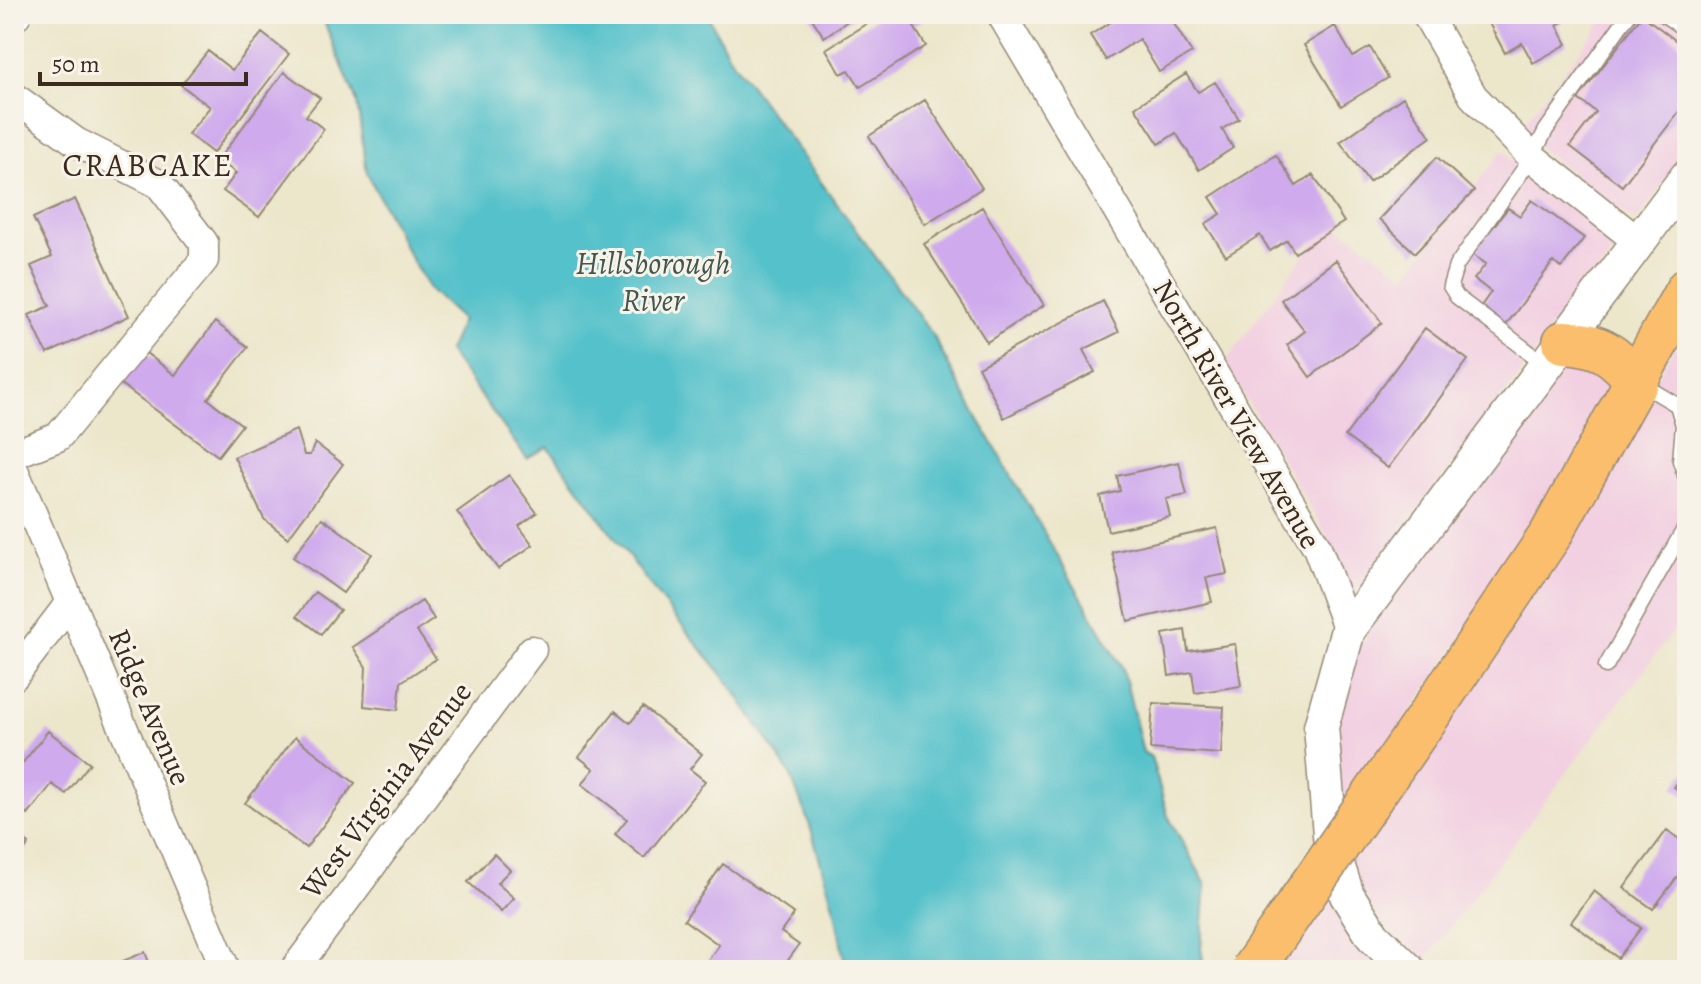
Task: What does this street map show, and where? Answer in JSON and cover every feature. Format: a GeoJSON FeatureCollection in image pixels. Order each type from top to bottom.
{"type":"FeatureCollection","features":[{"type":"Feature","properties":{"kind":"main road"},"geometry":{"type":"LineString","coordinates":[[1252,970],[1551,534],[1687,289]]}},
{"type":"Feature","properties":{"kind":"main road"},"geometry":{"type":"LineString","coordinates":[[1556,354],[1585,343],[1606,351],[1620,361],[1637,382]]}},
{"type":"Feature","properties":{"kind":"street","name":"North River View Avenue"},"geometry":{"type":"LineString","coordinates":[[1001,14],[1317,547],[1348,630]]}},
{"type":"Feature","properties":{"kind":"street"},"geometry":{"type":"LineString","coordinates":[[1426,14],[1473,96],[1532,157],[1640,243]]}},
{"type":"Feature","properties":{"kind":"street"},"geometry":{"type":"LineString","coordinates":[[14,97],[76,142],[159,184],[204,243],[204,260],[58,437],[14,454]]}},
{"type":"Feature","properties":{"kind":"street"},"geometry":{"type":"LineString","coordinates":[[1408,970],[1373,936],[1347,895],[1331,846],[1321,727],[1348,630],[1687,177]]}},
{"type":"Feature","properties":{"kind":"street","name":"Ridge Avenue"},"geometry":{"type":"LineString","coordinates":[[14,470],[226,970]]}},
{"type":"Feature","properties":{"kind":"street"},"geometry":{"type":"LineString","coordinates":[[14,676],[69,604]]}},
{"type":"Feature","properties":{"kind":"street","name":"West Virginia Avenue"},"geometry":{"type":"LineString","coordinates":[[294,970],[532,650]]}},
{"type":"Feature","properties":{"kind":"lane"},"geometry":{"type":"LineString","coordinates":[[1556,354],[1507,334],[1457,297],[1450,286],[1456,266],[1532,157],[1546,130],[1629,14]]}},
{"type":"Feature","properties":{"kind":"lane"},"geometry":{"type":"LineString","coordinates":[[1663,14],[1687,31]]}},
{"type":"Feature","properties":{"kind":"lane"},"geometry":{"type":"LineString","coordinates":[[1637,382],[1677,405],[1683,425],[1680,461],[1687,481]]}},
{"type":"Feature","properties":{"kind":"lane"},"geometry":{"type":"LineString","coordinates":[[1606,666],[1687,524]]}},
{"type":"Feature","properties":{"kind":"shaded area"},"geometry":{"type":"Polygon","coordinates":[[[1608,14],[1687,14],[1687,150],[1636,222],[1543,151],[1521,127],[1608,14]]]}},
{"type":"Feature","properties":{"kind":"shaded area"},"geometry":{"type":"Polygon","coordinates":[[[1503,150],[1522,171],[1619,245],[1556,327],[1548,327],[1549,336],[1351,598],[1330,541],[1225,363],[1330,220],[1406,276],[1503,150]]]}},
{"type":"Feature","properties":{"kind":"shaded area"},"geometry":{"type":"Polygon","coordinates":[[[1687,322],[1687,613],[1424,962],[1417,959],[1385,927],[1361,890],[1350,857],[1649,393],[1658,386],[1655,381],[1687,322]]]}},
{"type":"Feature","properties":{"kind":"shaded area"},"geometry":{"type":"Polygon","coordinates":[[[1573,357],[1619,382],[1538,526],[1343,811],[1336,730],[1360,642],[1367,640],[1365,634],[1573,357]]]}},
{"type":"Feature","properties":{"kind":"shaded area"},"geometry":{"type":"Polygon","coordinates":[[[1329,887],[1388,970],[1271,970],[1329,887]]]}},
{"type":"Feature","properties":{"kind":"water","name":"Hillsborough River"},"geometry":{"type":"Polygon","coordinates":[[[321,14],[707,14],[729,56],[934,337],[1123,669],[1143,752],[1151,757],[1168,816],[1206,885],[1201,949],[1205,970],[846,970],[835,912],[810,826],[789,772],[730,684],[661,600],[548,447],[527,459],[448,351],[462,320],[429,289],[367,173],[357,102],[321,14]]]}},
{"type":"Feature","properties":{"kind":"building"},"geometry":{"type":"Polygon","coordinates":[[[809,14],[858,14],[824,37],[809,14]]]}},
{"type":"Feature","properties":{"kind":"building"},"geometry":{"type":"Polygon","coordinates":[[[882,14],[918,14],[922,20],[913,25],[926,46],[860,87],[849,70],[841,74],[826,49],[882,14]]]}},
{"type":"Feature","properties":{"kind":"building"},"geometry":{"type":"Polygon","coordinates":[[[1124,14],[1168,14],[1192,53],[1159,72],[1139,39],[1106,60],[1090,35],[1124,14]]]}},
{"type":"Feature","properties":{"kind":"building"},"geometry":{"type":"Polygon","coordinates":[[[1484,14],[1576,14],[1557,25],[1567,44],[1533,63],[1522,43],[1505,53],[1484,14]]]}},
{"type":"Feature","properties":{"kind":"building"},"geometry":{"type":"Polygon","coordinates":[[[1642,15],[1687,49],[1687,101],[1622,186],[1570,146],[1596,112],[1578,99],[1642,15]]]}},
{"type":"Feature","properties":{"kind":"building"},"geometry":{"type":"Polygon","coordinates":[[[1335,26],[1353,57],[1370,47],[1388,78],[1341,106],[1304,45],[1335,26]]]}},
{"type":"Feature","properties":{"kind":"building"},"geometry":{"type":"Polygon","coordinates":[[[262,33],[289,54],[213,153],[188,134],[210,107],[181,85],[208,51],[232,70],[262,33]]]}},
{"type":"Feature","properties":{"kind":"building"},"geometry":{"type":"Polygon","coordinates":[[[284,72],[320,98],[306,116],[324,129],[259,217],[223,191],[236,173],[218,160],[284,72]]]}},
{"type":"Feature","properties":{"kind":"building"},"geometry":{"type":"Polygon","coordinates":[[[1186,74],[1198,92],[1215,82],[1239,119],[1222,129],[1233,148],[1199,170],[1176,133],[1159,144],[1135,107],[1186,74]]]}},
{"type":"Feature","properties":{"kind":"building"},"geometry":{"type":"Polygon","coordinates":[[[1403,97],[1431,137],[1369,182],[1340,142],[1403,97]]]}},
{"type":"Feature","properties":{"kind":"building"},"geometry":{"type":"Polygon","coordinates":[[[925,100],[982,188],[925,224],[869,136],[925,100]]]}},
{"type":"Feature","properties":{"kind":"building"},"geometry":{"type":"Polygon","coordinates":[[[1276,155],[1296,186],[1313,175],[1344,222],[1295,253],[1287,240],[1270,251],[1260,235],[1226,256],[1205,224],[1221,214],[1210,197],[1276,155]]]}},
{"type":"Feature","properties":{"kind":"building"},"geometry":{"type":"Polygon","coordinates":[[[1437,157],[1474,191],[1415,253],[1379,219],[1437,157]]]}},
{"type":"Feature","properties":{"kind":"building"},"geometry":{"type":"Polygon","coordinates":[[[75,199],[129,316],[47,354],[29,315],[50,306],[31,266],[52,257],[33,218],[75,199]]]}},
{"type":"Feature","properties":{"kind":"building"},"geometry":{"type":"Polygon","coordinates":[[[1532,200],[1584,238],[1561,268],[1553,262],[1506,325],[1481,306],[1491,292],[1474,279],[1486,264],[1472,254],[1508,208],[1520,216],[1532,200]]]}},
{"type":"Feature","properties":{"kind":"building"},"geometry":{"type":"Polygon","coordinates":[[[982,207],[1044,305],[987,342],[924,244],[982,207]]]}},
{"type":"Feature","properties":{"kind":"building"},"geometry":{"type":"Polygon","coordinates":[[[1336,260],[1382,323],[1310,377],[1287,345],[1305,331],[1281,300],[1336,260]]]}},
{"type":"Feature","properties":{"kind":"building"},"geometry":{"type":"Polygon","coordinates":[[[1103,301],[1119,332],[1083,350],[1095,372],[1004,418],[978,367],[1103,301]]]}},
{"type":"Feature","properties":{"kind":"building"},"geometry":{"type":"Polygon","coordinates":[[[215,322],[248,347],[208,399],[242,425],[218,456],[118,382],[142,350],[175,375],[215,322]]]}},
{"type":"Feature","properties":{"kind":"building"},"geometry":{"type":"Polygon","coordinates":[[[1425,328],[1468,360],[1388,468],[1345,436],[1425,328]]]}},
{"type":"Feature","properties":{"kind":"building"},"geometry":{"type":"Polygon","coordinates":[[[296,430],[304,455],[310,455],[315,443],[343,464],[288,538],[264,519],[234,457],[296,430]]]}},
{"type":"Feature","properties":{"kind":"building"},"geometry":{"type":"Polygon","coordinates":[[[1179,462],[1187,495],[1166,499],[1170,517],[1108,531],[1100,496],[1120,491],[1117,476],[1179,462]]]}},
{"type":"Feature","properties":{"kind":"building"},"geometry":{"type":"Polygon","coordinates":[[[509,475],[537,513],[519,526],[533,545],[498,569],[457,512],[509,475]]]}},
{"type":"Feature","properties":{"kind":"building"},"geometry":{"type":"Polygon","coordinates":[[[322,518],[372,554],[343,593],[293,557],[322,518]]]}},
{"type":"Feature","properties":{"kind":"building"},"geometry":{"type":"Polygon","coordinates":[[[1217,528],[1227,574],[1206,578],[1212,602],[1128,621],[1112,552],[1217,528]]]}},
{"type":"Feature","properties":{"kind":"building"},"geometry":{"type":"Polygon","coordinates":[[[315,592],[340,610],[321,634],[297,616],[315,592]]]}},
{"type":"Feature","properties":{"kind":"building"},"geometry":{"type":"Polygon","coordinates":[[[422,601],[434,619],[417,631],[436,659],[401,682],[398,710],[364,706],[366,667],[353,647],[422,601]]]}},
{"type":"Feature","properties":{"kind":"building"},"geometry":{"type":"Polygon","coordinates":[[[1185,630],[1188,651],[1235,644],[1241,686],[1195,693],[1192,672],[1169,676],[1163,634],[1185,630]]]}},
{"type":"Feature","properties":{"kind":"building"},"geometry":{"type":"Polygon","coordinates":[[[1153,703],[1224,707],[1221,754],[1150,749],[1153,703]]]}},
{"type":"Feature","properties":{"kind":"building"},"geometry":{"type":"Polygon","coordinates":[[[643,707],[702,754],[690,769],[705,781],[644,858],[615,834],[627,819],[582,784],[594,769],[579,757],[615,711],[630,723],[643,707]]]}},
{"type":"Feature","properties":{"kind":"building"},"geometry":{"type":"Polygon","coordinates":[[[48,731],[90,763],[66,794],[52,784],[28,815],[14,804],[14,774],[48,731]]]}},
{"type":"Feature","properties":{"kind":"building"},"geometry":{"type":"Polygon","coordinates":[[[295,737],[355,783],[306,848],[245,803],[295,737]]]}},
{"type":"Feature","properties":{"kind":"building"},"geometry":{"type":"Polygon","coordinates":[[[1687,770],[1687,796],[1674,787],[1687,770]]]}},
{"type":"Feature","properties":{"kind":"building"},"geometry":{"type":"Polygon","coordinates":[[[1667,830],[1687,845],[1687,864],[1653,909],[1624,888],[1667,830]]]}},
{"type":"Feature","properties":{"kind":"building"},"geometry":{"type":"Polygon","coordinates":[[[14,832],[29,844],[14,865],[14,832]]]}},
{"type":"Feature","properties":{"kind":"building"},"geometry":{"type":"Polygon","coordinates":[[[494,854],[510,870],[497,883],[514,898],[501,912],[468,882],[494,854]]]}},
{"type":"Feature","properties":{"kind":"building"},"geometry":{"type":"Polygon","coordinates":[[[723,864],[794,914],[781,932],[799,945],[781,970],[716,970],[706,963],[719,945],[684,920],[723,864]]]}},
{"type":"Feature","properties":{"kind":"building"},"geometry":{"type":"Polygon","coordinates":[[[1594,891],[1641,928],[1618,958],[1571,922],[1594,891]]]}},
{"type":"Feature","properties":{"kind":"building"},"geometry":{"type":"Polygon","coordinates":[[[145,952],[152,970],[109,970],[108,967],[145,952]]]}},
{"type":"Feature","properties":{"kind":"district","name":"CRABCAKE"},"geometry":{"type":"Point","coordinates":[148,165]}}]}
